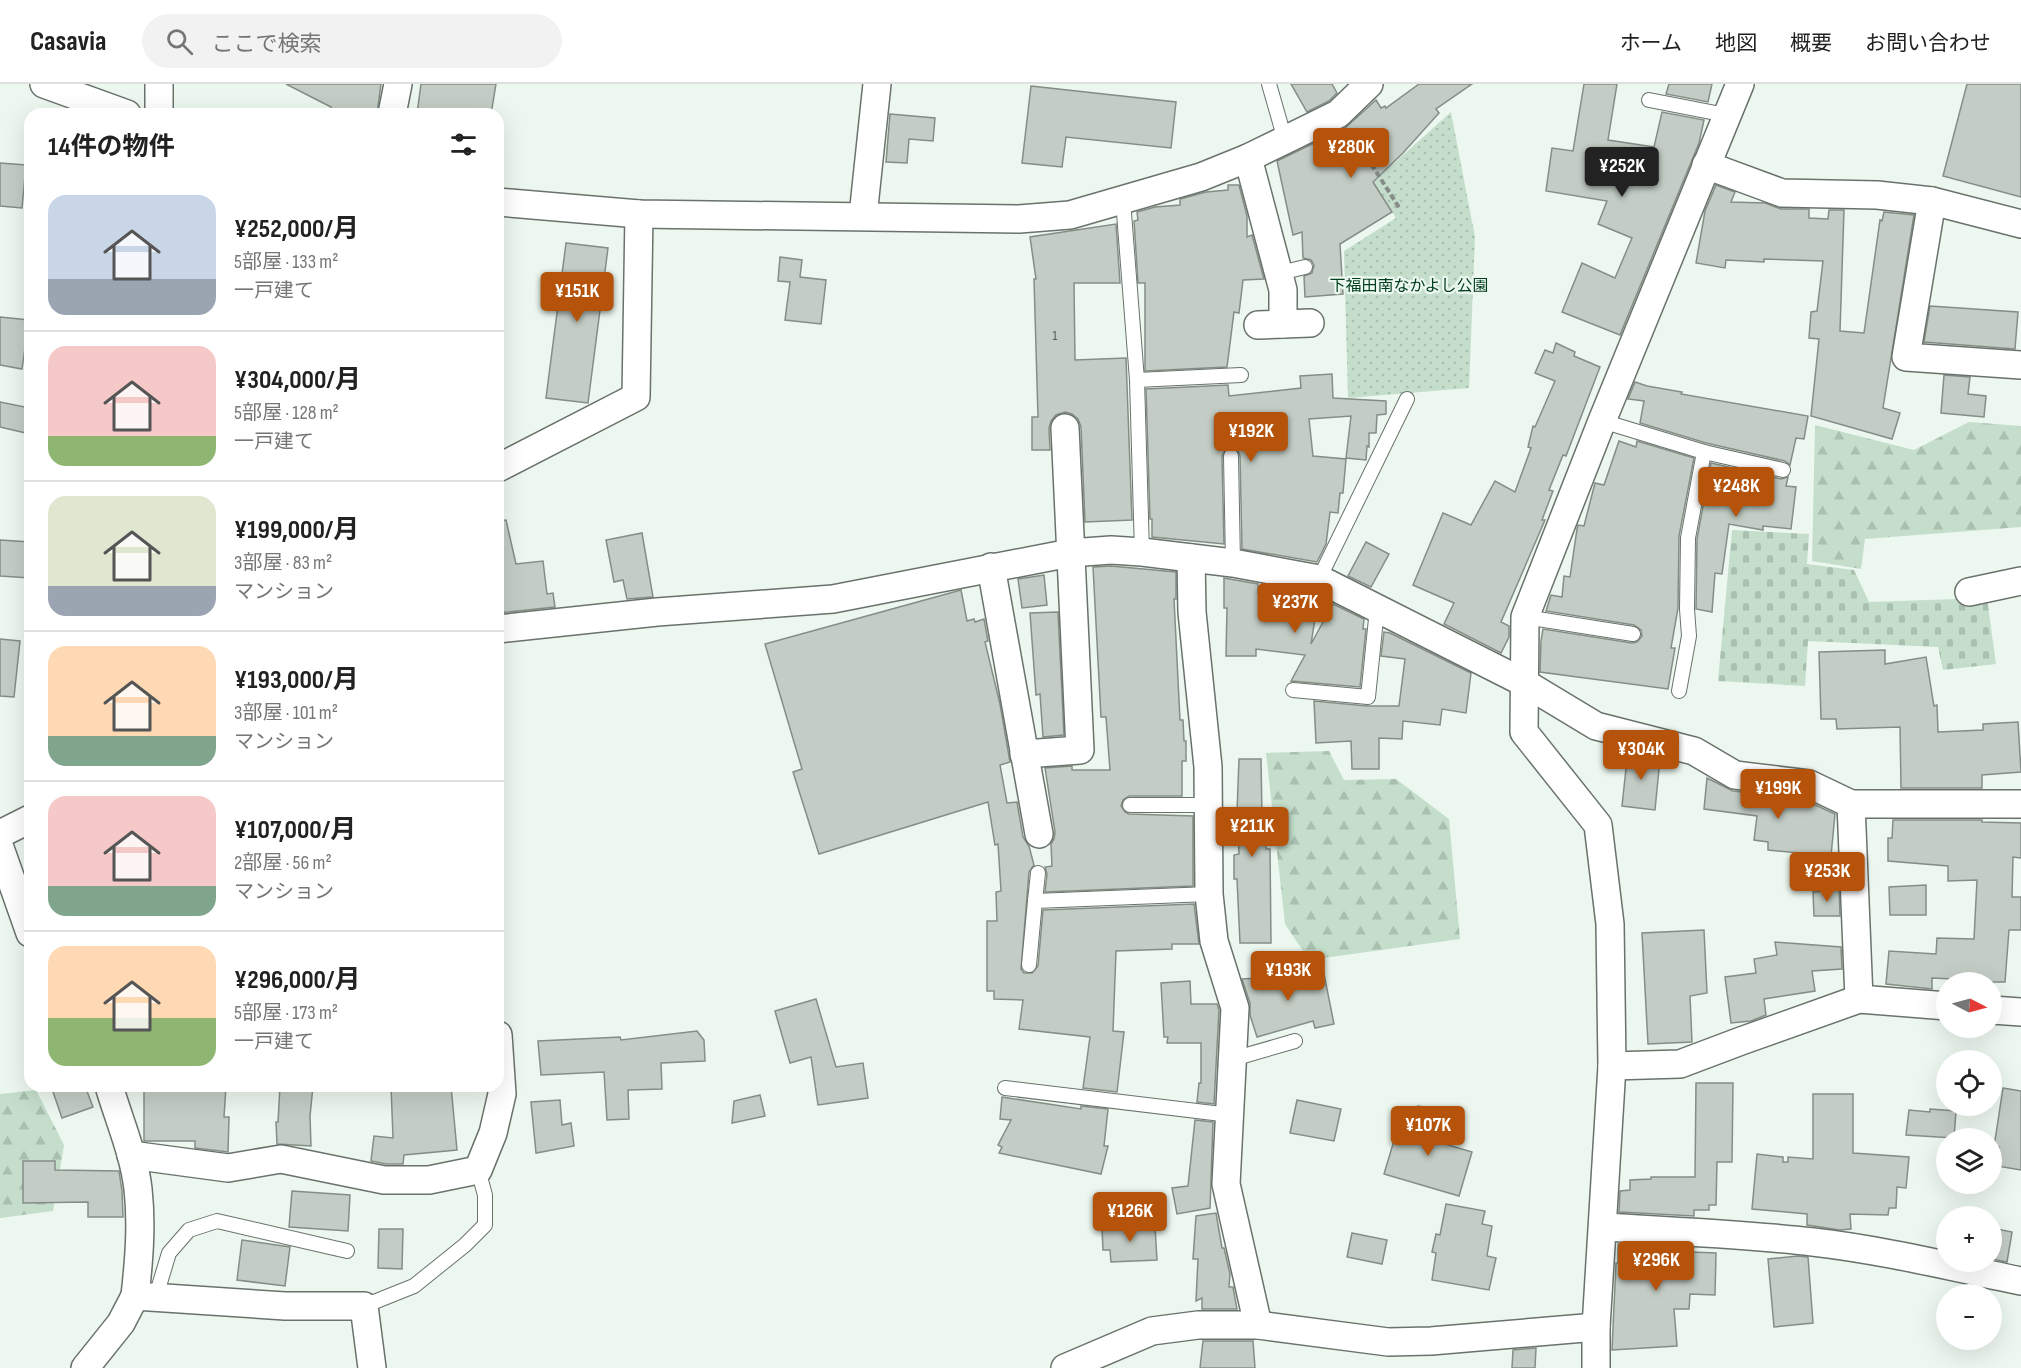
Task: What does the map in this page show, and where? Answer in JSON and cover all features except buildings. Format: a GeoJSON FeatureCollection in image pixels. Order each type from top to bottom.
{"type":"FeatureCollection","features":[{"type":"Feature","properties":{"kind":"street"},"geometry":{"type":"LineString","coordinates":[[44,84],[110,108]]}},
{"type":"Feature","properties":{"kind":"street"},"geometry":{"type":"LineString","coordinates":[[159,84],[159,108]]}},
{"type":"Feature","properties":{"kind":"street"},"geometry":{"type":"LineString","coordinates":[[393,108],[398,84]]}},
{"type":"Feature","properties":{"kind":"street"},"geometry":{"type":"LineString","coordinates":[[863,216],[877,84]]}},
{"type":"Feature","properties":{"kind":"street"},"geometry":{"type":"LineString","coordinates":[[504,203],[639,214],[1019,219],[1070,215],[1201,177],[1248,158],[1338,114],[1369,84]]}},
{"type":"Feature","properties":{"kind":"street"},"geometry":{"type":"LineString","coordinates":[[1596,1368],[1596,1327],[1612,1066],[1610,924],[1598,825],[1524,732],[1525,617],[1602,420],[1740,84]]}},
{"type":"Feature","properties":{"kind":"street"},"geometry":{"type":"LineString","coordinates":[[1248,158],[1292,270],[1271,325],[1310,323]]}},
{"type":"Feature","properties":{"kind":"street"},"geometry":{"type":"LineString","coordinates":[[1706,165],[1782,193],[1877,195],[1932,201],[2021,224]]}},
{"type":"Feature","properties":{"kind":"street"},"geometry":{"type":"LineString","coordinates":[[1932,201],[1906,357],[2021,365]]}},
{"type":"Feature","properties":{"kind":"street"},"geometry":{"type":"LineString","coordinates":[[504,465],[636,397],[639,214]]}},
{"type":"Feature","properties":{"kind":"street"},"geometry":{"type":"LineString","coordinates":[[1024,754],[1080,750],[1065,428]]}},
{"type":"Feature","properties":{"kind":"street"},"geometry":{"type":"LineString","coordinates":[[504,628],[657,612],[833,599],[1070,553],[1111,550],[1142,552],[1233,563],[1319,579],[1523,682],[1596,726],[1694,751],[1735,776],[1809,784],[1851,804],[2021,804]]}},
{"type":"Feature","properties":{"kind":"street"},"geometry":{"type":"LineString","coordinates":[[1191,558],[1192,612],[1208,766],[1209,894],[1214,941],[1235,1008],[1226,1184],[1258,1325]]}},
{"type":"Feature","properties":{"kind":"street"},"geometry":{"type":"LineString","coordinates":[[991,567],[1039,834]]}},
{"type":"Feature","properties":{"kind":"street"},"geometry":{"type":"LineString","coordinates":[[1969,592],[2004,577]]}},
{"type":"Feature","properties":{"kind":"street"},"geometry":{"type":"LineString","coordinates":[[1851,804],[1859,999]]}},
{"type":"Feature","properties":{"kind":"street"},"geometry":{"type":"LineString","coordinates":[[0,834],[24,822]]}},
{"type":"Feature","properties":{"kind":"street"},"geometry":{"type":"LineString","coordinates":[[0,848],[24,916]]}},
{"type":"Feature","properties":{"kind":"street"},"geometry":{"type":"LineString","coordinates":[[1612,1066],[1680,1064],[1859,999],[1936,1005]]}},
{"type":"Feature","properties":{"kind":"street"},"geometry":{"type":"LineString","coordinates":[[2002,1011],[2021,1012]]}},
{"type":"Feature","properties":{"kind":"street"},"geometry":{"type":"LineString","coordinates":[[85,1368],[146,1296],[138,1188],[111,1092]]}},
{"type":"Feature","properties":{"kind":"street"},"geometry":{"type":"LineString","coordinates":[[130,1155],[228,1168],[281,1159],[384,1180],[429,1180],[478,1170],[493,1133],[502,1092]]}},
{"type":"Feature","properties":{"kind":"street"},"geometry":{"type":"LineString","coordinates":[[1603,1227],[1814,1242],[2021,1281]]}},
{"type":"Feature","properties":{"kind":"street"},"geometry":{"type":"LineString","coordinates":[[146,1296],[285,1306],[364,1306],[372,1368]]}},
{"type":"Feature","properties":{"kind":"street"},"geometry":{"type":"LineString","coordinates":[[1065,1368],[1152,1331],[1198,1325],[1258,1325],[1388,1342],[1431,1341],[1596,1327]]}},
{"type":"Feature","properties":{"kind":"lane"},"geometry":{"type":"LineString","coordinates":[[1269,84],[1285,140]]}},
{"type":"Feature","properties":{"kind":"lane"},"geometry":{"type":"LineString","coordinates":[[1649,100],[1726,115]]}},
{"type":"Feature","properties":{"kind":"lane"},"geometry":{"type":"LineString","coordinates":[[1123,200],[1137,380],[1142,552]]}},
{"type":"Feature","properties":{"kind":"lane"},"geometry":{"type":"LineString","coordinates":[[1137,380],[1241,375]]}},
{"type":"Feature","properties":{"kind":"lane"},"geometry":{"type":"LineString","coordinates":[[1319,579],[1407,399]]}},
{"type":"Feature","properties":{"kind":"lane"},"geometry":{"type":"LineString","coordinates":[[1602,420],[1704,452],[1783,470]]}},
{"type":"Feature","properties":{"kind":"lane"},"geometry":{"type":"LineString","coordinates":[[1679,691],[1689,636],[1688,538],[1704,452]]}},
{"type":"Feature","properties":{"kind":"lane"},"geometry":{"type":"LineString","coordinates":[[1231,456],[1233,563]]}},
{"type":"Feature","properties":{"kind":"lane"},"geometry":{"type":"LineString","coordinates":[[1293,690],[1368,697],[1377,609]]}},
{"type":"Feature","properties":{"kind":"lane"},"geometry":{"type":"LineString","coordinates":[[1525,617],[1633,634]]}},
{"type":"Feature","properties":{"kind":"lane"},"geometry":{"type":"LineString","coordinates":[[1130,805],[1208,805]]}},
{"type":"Feature","properties":{"kind":"lane"},"geometry":{"type":"LineString","coordinates":[[1029,965],[1038,873]]}},
{"type":"Feature","properties":{"kind":"lane"},"geometry":{"type":"LineString","coordinates":[[1035,901],[1209,894]]}},
{"type":"Feature","properties":{"kind":"lane"},"geometry":{"type":"LineString","coordinates":[[1233,1059],[1295,1041]]}},
{"type":"Feature","properties":{"kind":"lane"},"geometry":{"type":"LineString","coordinates":[[1005,1088],[1230,1115]]}},
{"type":"Feature","properties":{"kind":"lane"},"geometry":{"type":"LineString","coordinates":[[364,1306],[414,1286],[465,1245],[485,1225],[485,1195],[478,1170]]}},
{"type":"Feature","properties":{"kind":"lane"},"geometry":{"type":"LineString","coordinates":[[146,1296],[170,1253],[189,1230],[217,1221],[347,1251]]}},
{"type":"Feature","properties":{"kind":"path"},"geometry":{"type":"LineString","coordinates":[[1338,114],[1400,209]]}},
{"type":"Feature","properties":{"kind":"green space","name":"下福田南なかよし公園"},"geometry":{"type":"Polygon","coordinates":[[[1451,112],[1475,237],[1469,388],[1348,398],[1344,251],[1396,218],[1373,182],[1451,112]]]}},
{"type":"Feature","properties":{"kind":"green space"},"geometry":{"type":"Polygon","coordinates":[[[1969,422],[2021,426],[2021,527],[1865,539],[1861,569],[1812,561],[1815,425],[1914,450],[1969,422]]]}},
{"type":"Feature","properties":{"kind":"green space"},"geometry":{"type":"Polygon","coordinates":[[[1732,530],[1809,534],[1807,564],[1854,570],[1869,602],[1987,598],[1996,664],[1943,670],[1938,647],[1808,641],[1805,686],[1718,681],[1732,530]]]}},
{"type":"Feature","properties":{"kind":"green space"},"geometry":{"type":"Polygon","coordinates":[[[1329,751],[1344,780],[1396,779],[1449,819],[1460,939],[1309,960],[1285,924],[1266,753],[1329,751]]]}},
{"type":"Feature","properties":{"kind":"green space"},"geometry":{"type":"Polygon","coordinates":[[[37,1092],[64,1145],[53,1211],[0,1218],[0,1094],[37,1092]]]}}]}
